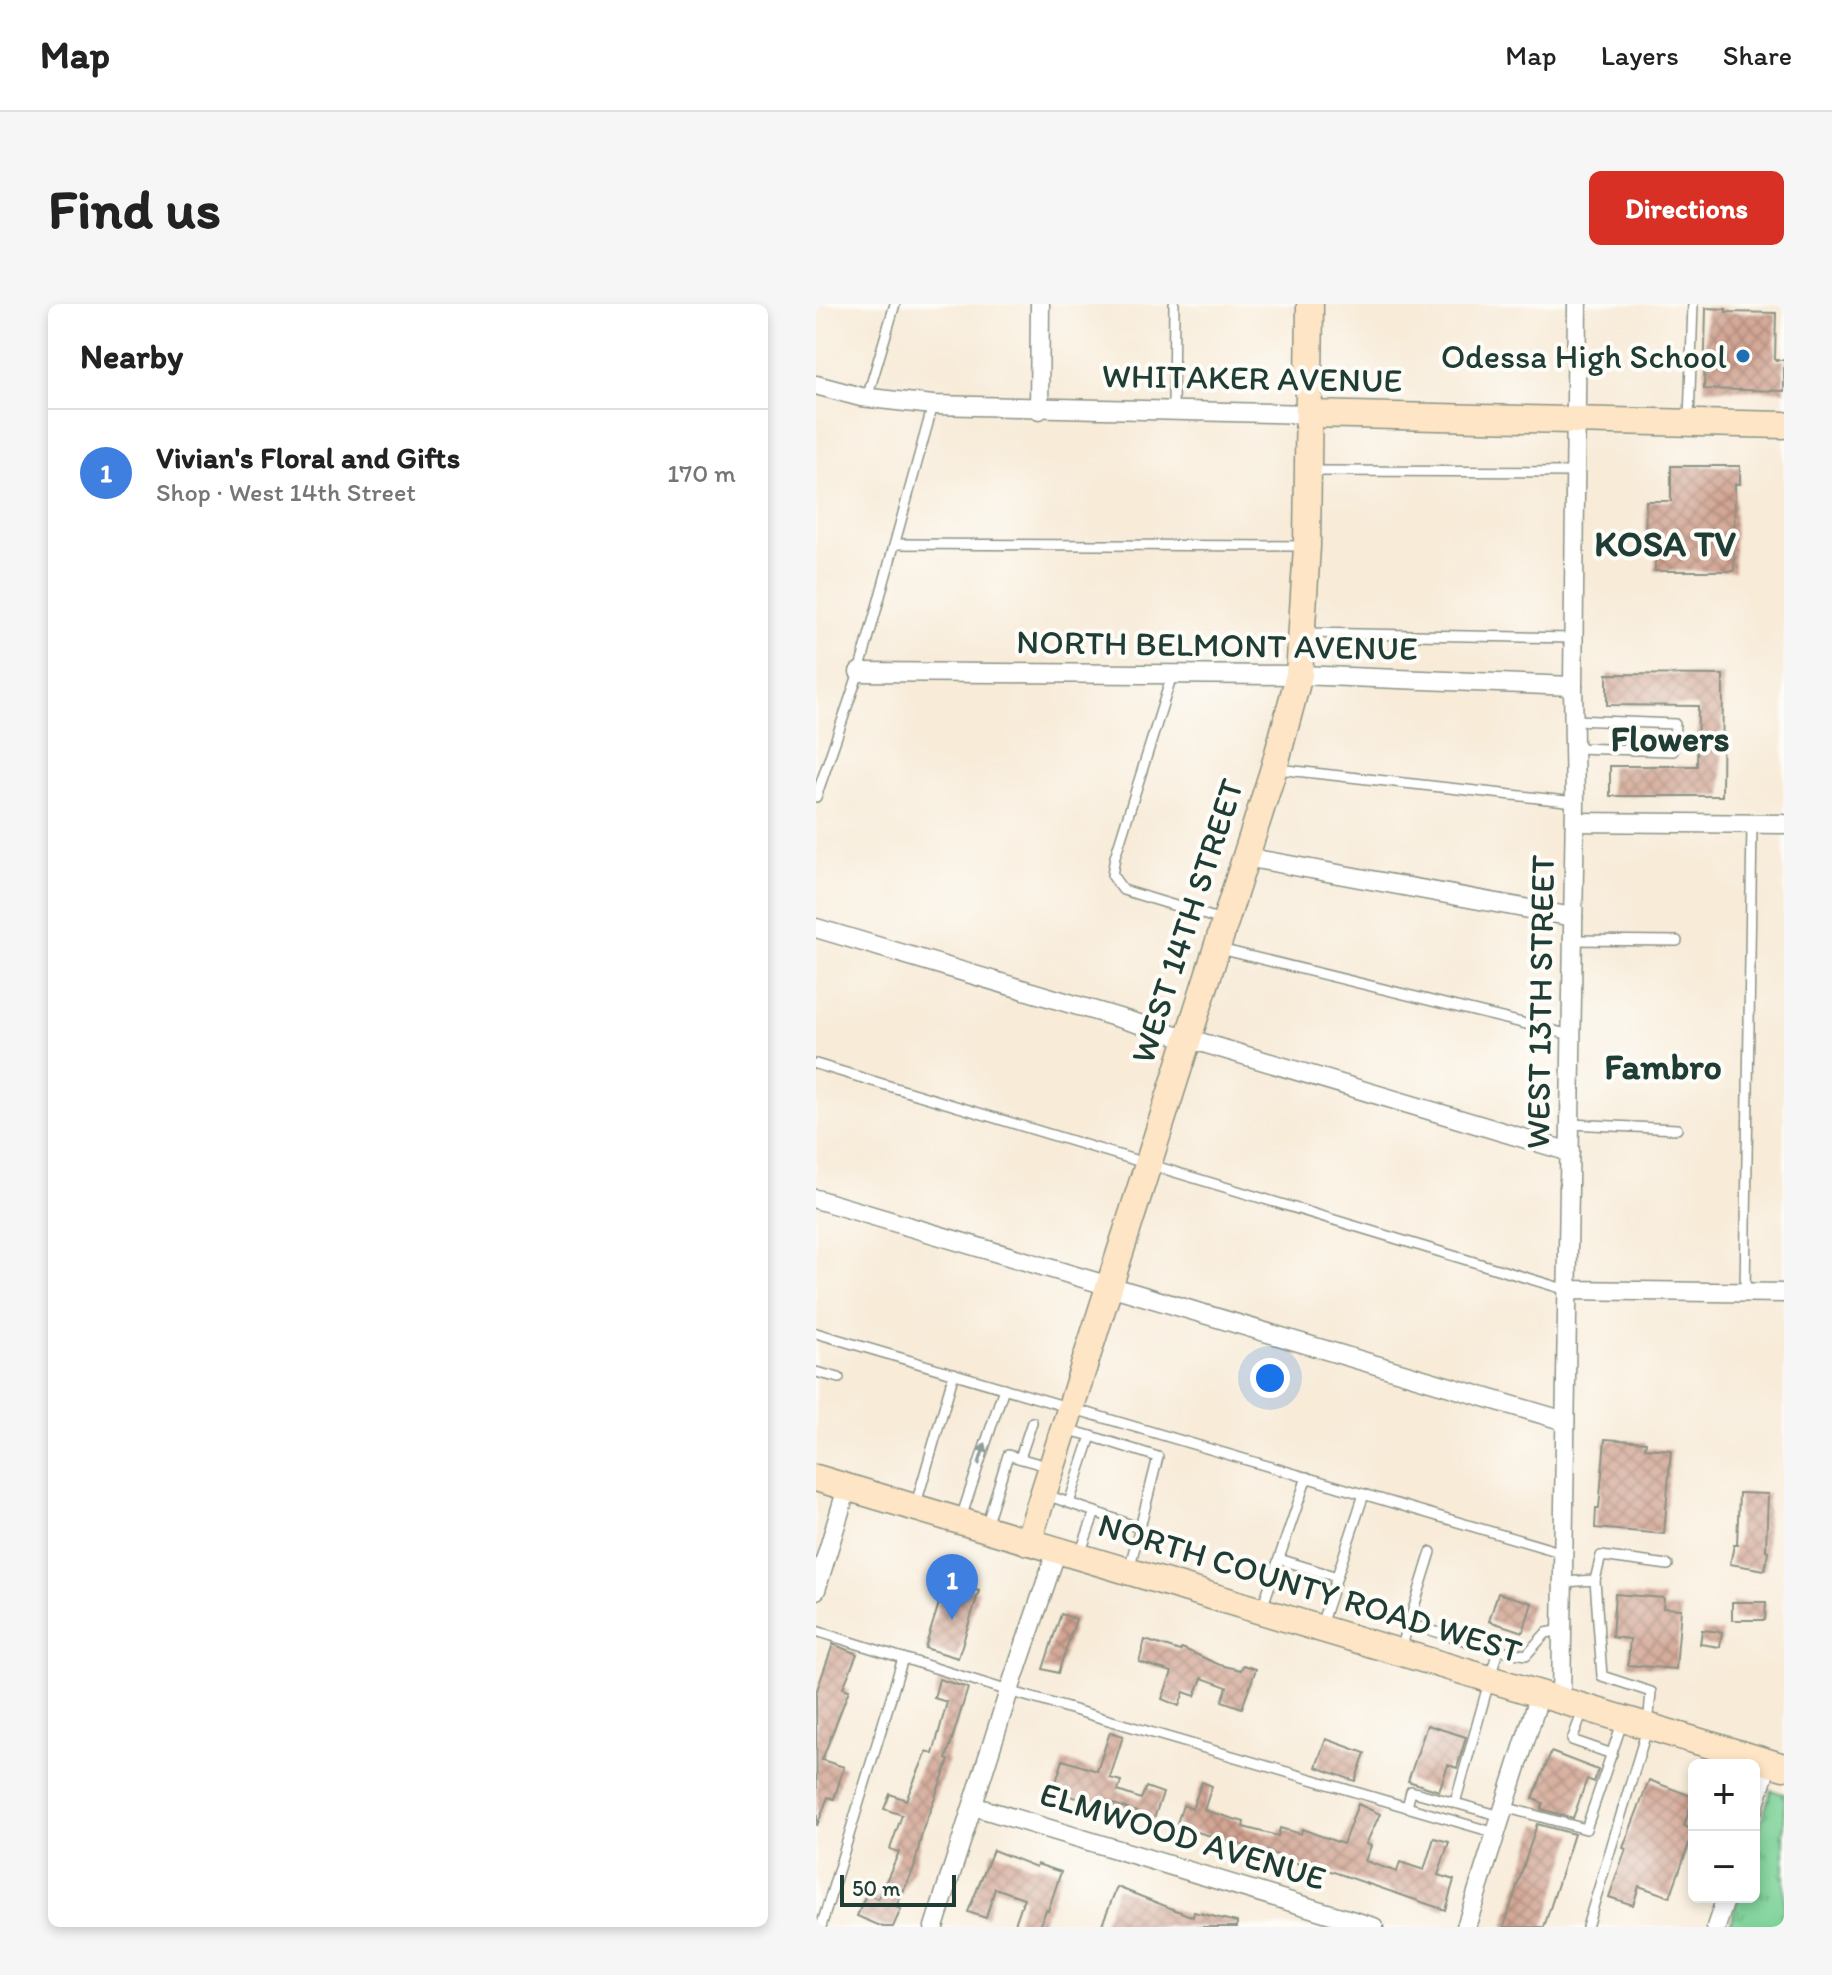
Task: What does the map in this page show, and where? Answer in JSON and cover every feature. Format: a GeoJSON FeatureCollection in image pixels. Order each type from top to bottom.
{"type":"FeatureCollection","features":[{"type":"Feature","properties":{"kind":"street"},"geometry":{"type":"LineString","coordinates":[[1039,410],[1040,304]]}},
{"type":"Feature","properties":{"kind":"street","name":"WEST 14TH STREET"},"geometry":{"type":"LineString","coordinates":[[1028,1542],[1274,768],[1299,675],[1307,546],[1310,304]]}},
{"type":"Feature","properties":{"kind":"street","name":"WEST 13TH STREET"},"geometry":{"type":"LineString","coordinates":[[1466,1927],[1500,1819],[1562,1701],[1575,822],[1573,638],[1577,304]]}},
{"type":"Feature","properties":{"kind":"street","name":"WHITAKER AVENUE"},"geometry":{"type":"LineString","coordinates":[[816,385],[867,398],[1039,410],[1784,425]]}},
{"type":"Feature","properties":{"kind":"street","name":"NORTH BELMONT AVENUE"},"geometry":{"type":"LineString","coordinates":[[859,672],[1299,675],[1573,686]]}},
{"type":"Feature","properties":{"kind":"street"},"geometry":{"type":"LineString","coordinates":[[1575,822],[1784,824]]}},
{"type":"Feature","properties":{"kind":"street"},"geometry":{"type":"LineString","coordinates":[[1245,857],[1573,917]]}},
{"type":"Feature","properties":{"kind":"street"},"geometry":{"type":"LineString","coordinates":[[816,928],[1570,1152]]}},
{"type":"Feature","properties":{"kind":"street"},"geometry":{"type":"LineString","coordinates":[[816,1199],[1565,1421]]}},
{"type":"Feature","properties":{"kind":"street"},"geometry":{"type":"LineString","coordinates":[[1567,1290],[1784,1293]]}},
{"type":"Feature","properties":{"kind":"street","name":"NORTH COUNTY ROAD WEST"},"geometry":{"type":"LineString","coordinates":[[816,1478],[1776,1764]]}},
{"type":"Feature","properties":{"kind":"street"},"geometry":{"type":"LineString","coordinates":[[816,1590],[823,1544],[847,1488]]}},
{"type":"Feature","properties":{"kind":"street"},"geometry":{"type":"LineString","coordinates":[[939,1925],[1009,1691],[1068,1554]]}},
{"type":"Feature","properties":{"kind":"street"},"geometry":{"type":"LineString","coordinates":[[1760,1796],[1776,1764]]}},
{"type":"Feature","properties":{"kind":"street","name":"ELMWOOD AVENUE"},"geometry":{"type":"LineString","coordinates":[[973,1806],[1374,1927]]}},
{"type":"Feature","properties":{"kind":"street"},"geometry":{"type":"LineString","coordinates":[[1716,1927],[1724,1903]]}},
{"type":"Feature","properties":{"kind":"lane"},"geometry":{"type":"LineString","coordinates":[[867,398],[895,304]]}},
{"type":"Feature","properties":{"kind":"lane"},"geometry":{"type":"LineString","coordinates":[[1173,412],[1174,304]]}},
{"type":"Feature","properties":{"kind":"lane"},"geometry":{"type":"LineString","coordinates":[[1689,423],[1693,304]]}},
{"type":"Feature","properties":{"kind":"lane"},"geometry":{"type":"LineString","coordinates":[[816,797],[859,672],[933,405]]}},
{"type":"Feature","properties":{"kind":"lane"},"geometry":{"type":"LineString","coordinates":[[1308,471],[1575,472]]}},
{"type":"Feature","properties":{"kind":"lane"},"geometry":{"type":"LineString","coordinates":[[895,544],[1307,546]]}},
{"type":"Feature","properties":{"kind":"lane"},"geometry":{"type":"LineString","coordinates":[[1301,633],[1573,638]]}},
{"type":"Feature","properties":{"kind":"lane"},"geometry":{"type":"LineString","coordinates":[[1172,675],[1112,875],[1123,890],[1225,921]]}},
{"type":"Feature","properties":{"kind":"lane"},"geometry":{"type":"LineString","coordinates":[[1574,720],[1675,724],[1673,751],[1574,748]]}},
{"type":"Feature","properties":{"kind":"lane"},"geometry":{"type":"LineString","coordinates":[[1274,768],[1575,802]]}},
{"type":"Feature","properties":{"kind":"lane"},"geometry":{"type":"LineString","coordinates":[[1745,1292],[1752,824]]}},
{"type":"Feature","properties":{"kind":"lane"},"geometry":{"type":"LineString","coordinates":[[1573,940],[1677,941]]}},
{"type":"Feature","properties":{"kind":"lane"},"geometry":{"type":"LineString","coordinates":[[1217,948],[1571,1035]]}},
{"type":"Feature","properties":{"kind":"lane"},"geometry":{"type":"LineString","coordinates":[[816,1064],[1567,1290]]}},
{"type":"Feature","properties":{"kind":"lane"},"geometry":{"type":"LineString","coordinates":[[1570,1124],[1677,1129]]}},
{"type":"Feature","properties":{"kind":"lane"},"geometry":{"type":"LineString","coordinates":[[816,1333],[1004,1388],[1068,1418],[1094,1437],[1158,1457],[1128,1571]]}},
{"type":"Feature","properties":{"kind":"lane"},"geometry":{"type":"LineString","coordinates":[[816,1372],[839,1378]]}},
{"type":"Feature","properties":{"kind":"lane"},"geometry":{"type":"LineString","coordinates":[[915,1508],[954,1373]]}},
{"type":"Feature","properties":{"kind":"lane"},"geometry":{"type":"LineString","coordinates":[[973,1525],[1004,1388]]}},
{"type":"Feature","properties":{"kind":"lane"},"geometry":{"type":"LineString","coordinates":[[1068,1418],[1307,1477],[1563,1553]]}},
{"type":"Feature","properties":{"kind":"lane"},"geometry":{"type":"LineString","coordinates":[[1020,1458],[1032,1422]]}},
{"type":"Feature","properties":{"kind":"lane"},"geometry":{"type":"LineString","coordinates":[[1069,1503],[1094,1437]]}},
{"type":"Feature","properties":{"kind":"lane"},"geometry":{"type":"LineString","coordinates":[[973,1525],[1008,1455],[1052,1467]]}},
{"type":"Feature","properties":{"kind":"lane"},"geometry":{"type":"LineString","coordinates":[[1261,1611],[1307,1477]]}},
{"type":"Feature","properties":{"kind":"lane"},"geometry":{"type":"LineString","coordinates":[[1044,1493],[1140,1528]]}},
{"type":"Feature","properties":{"kind":"lane"},"geometry":{"type":"LineString","coordinates":[[1320,1629],[1364,1494]]}},
{"type":"Feature","properties":{"kind":"lane"},"geometry":{"type":"LineString","coordinates":[[1068,1554],[1095,1512]]}},
{"type":"Feature","properties":{"kind":"lane"},"geometry":{"type":"LineString","coordinates":[[1400,1652],[1431,1552]]}},
{"type":"Feature","properties":{"kind":"lane"},"geometry":{"type":"LineString","coordinates":[[816,1631],[1009,1691],[1407,1807],[1586,1829],[1612,1754],[1636,1722],[1651,1692],[1602,1676],[1595,1580],[1601,1556],[1668,1565]]}},
{"type":"Feature","properties":{"kind":"lane"},"geometry":{"type":"LineString","coordinates":[[1279,1559],[1337,1577]]}},
{"type":"Feature","properties":{"kind":"lane"},"geometry":{"type":"LineString","coordinates":[[1563,1582],[1595,1580]]}},
{"type":"Feature","properties":{"kind":"lane"},"geometry":{"type":"LineString","coordinates":[[1409,1624],[1526,1655],[1546,1633],[1562,1630]]}},
{"type":"Feature","properties":{"kind":"lane"},"geometry":{"type":"LineString","coordinates":[[1439,1664],[1446,1635]]}},
{"type":"Feature","properties":{"kind":"lane"},"geometry":{"type":"LineString","coordinates":[[1455,1803],[1498,1650]]}},
{"type":"Feature","properties":{"kind":"lane"},"geometry":{"type":"LineString","coordinates":[[821,1927],[903,1658]]}},
{"type":"Feature","properties":{"kind":"lane"},"geometry":{"type":"LineString","coordinates":[[1562,1701],[1572,1740],[1612,1754]]}},
{"type":"Feature","properties":{"kind":"lane"},"geometry":{"type":"LineString","coordinates":[[1587,1927],[1636,1722]]}},
{"type":"Feature","properties":{"kind":"lane"},"geometry":{"type":"LineString","coordinates":[[1407,1807],[1411,1791],[1500,1819]]}},
{"type":"Feature","properties":{"kind":"green space"},"geometry":{"type":"Polygon","coordinates":[[[1771,1790],[1784,1794],[1784,1927],[1729,1927],[1736,1903],[1760,1903],[1760,1826],[1771,1790]]]}},
{"type":"Feature","properties":{"kind":"building","name":"Odessa High School"},"geometry":{"type":"Polygon","coordinates":[[[1706,308],[1726,309],[1726,312],[1776,313],[1775,360],[1784,360],[1784,391],[1704,389],[1706,308]]]}},
{"type":"Feature","properties":{"kind":"building"},"geometry":{"type":"Polygon","coordinates":[[[1671,466],[1740,466],[1740,484],[1735,484],[1734,571],[1655,571],[1655,549],[1645,549],[1646,501],[1671,501],[1671,466]]]}},
{"type":"Feature","properties":{"kind":"building"},"geometry":{"type":"Polygon","coordinates":[[[1607,674],[1723,675],[1722,796],[1610,796],[1610,766],[1697,766],[1698,706],[1607,705],[1607,674]]]}},
{"type":"Feature","properties":{"kind":"building"},"geometry":{"type":"Polygon","coordinates":[[[1605,1439],[1646,1442],[1645,1448],[1671,1450],[1664,1534],[1595,1528],[1605,1439]]]}},
{"type":"Feature","properties":{"kind":"building"},"geometry":{"type":"Polygon","coordinates":[[[1739,1493],[1768,1494],[1765,1570],[1730,1564],[1734,1545],[1737,1545],[1739,1493]]]}},
{"type":"Feature","properties":{"kind":"building"},"geometry":{"type":"Polygon","coordinates":[[[946,1581],[979,1591],[958,1658],[925,1648],[946,1581]]]}},
{"type":"Feature","properties":{"kind":"building"},"geometry":{"type":"Polygon","coordinates":[[[1498,1593],[1532,1603],[1523,1632],[1489,1621],[1498,1593]]]}},
{"type":"Feature","properties":{"kind":"building"},"geometry":{"type":"Polygon","coordinates":[[[1615,1594],[1664,1598],[1663,1608],[1681,1609],[1676,1669],[1628,1665],[1630,1639],[1612,1637],[1615,1594]]]}},
{"type":"Feature","properties":{"kind":"building"},"geometry":{"type":"Polygon","coordinates":[[[1732,1602],[1766,1602],[1765,1620],[1732,1620],[1732,1602]]]}},
{"type":"Feature","properties":{"kind":"building"},"geometry":{"type":"Polygon","coordinates":[[[1061,1614],[1076,1619],[1058,1673],[1043,1669],[1061,1614]]]}},
{"type":"Feature","properties":{"kind":"building"},"geometry":{"type":"Polygon","coordinates":[[[1702,1630],[1722,1632],[1720,1647],[1700,1644],[1702,1630]]]}},
{"type":"Feature","properties":{"kind":"building"},"geometry":{"type":"Polygon","coordinates":[[[1145,1640],[1180,1651],[1182,1648],[1220,1665],[1241,1670],[1243,1665],[1256,1669],[1242,1708],[1222,1701],[1227,1687],[1202,1678],[1195,1696],[1184,1692],[1179,1706],[1162,1699],[1172,1672],[1139,1662],[1145,1640]]]}},
{"type":"Feature","properties":{"kind":"building"},"geometry":{"type":"Polygon","coordinates":[[[833,1644],[857,1654],[843,1688],[849,1690],[822,1760],[844,1767],[834,1799],[828,1797],[817,1826],[816,1693],[833,1644]]]}},
{"type":"Feature","properties":{"kind":"building"},"geometry":{"type":"Polygon","coordinates":[[[939,1679],[968,1688],[946,1759],[949,1760],[923,1829],[914,1868],[896,1907],[901,1909],[893,1927],[883,1927],[857,1916],[866,1894],[878,1899],[899,1852],[890,1849],[902,1815],[884,1809],[890,1794],[906,1800],[927,1751],[933,1754],[947,1702],[934,1698],[939,1679]]]}},
{"type":"Feature","properties":{"kind":"building"},"geometry":{"type":"Polygon","coordinates":[[[1427,1725],[1466,1737],[1457,1768],[1448,1765],[1439,1791],[1408,1781],[1427,1725]]]}},
{"type":"Feature","properties":{"kind":"building"},"geometry":{"type":"Polygon","coordinates":[[[1110,1732],[1123,1736],[1110,1778],[1121,1781],[1118,1791],[1141,1799],[1146,1787],[1163,1793],[1154,1818],[1114,1804],[1112,1808],[1053,1791],[1063,1760],[1097,1771],[1110,1732]]]}},
{"type":"Feature","properties":{"kind":"building"},"geometry":{"type":"Polygon","coordinates":[[[1326,1739],[1365,1753],[1355,1781],[1316,1767],[1326,1739]]]}},
{"type":"Feature","properties":{"kind":"building"},"geometry":{"type":"Polygon","coordinates":[[[1551,1752],[1598,1770],[1594,1782],[1587,1779],[1573,1818],[1541,1809],[1543,1803],[1533,1799],[1551,1752]]]}},
{"type":"Feature","properties":{"kind":"building"},"geometry":{"type":"Polygon","coordinates":[[[1649,1780],[1688,1795],[1688,1814],[1684,1826],[1688,1828],[1688,1847],[1670,1897],[1639,1886],[1633,1905],[1609,1897],[1626,1849],[1623,1848],[1649,1780]]]}},
{"type":"Feature","properties":{"kind":"building"},"geometry":{"type":"Polygon","coordinates":[[[1202,1782],[1212,1786],[1204,1810],[1244,1822],[1243,1827],[1278,1836],[1280,1828],[1301,1834],[1302,1829],[1343,1844],[1358,1804],[1380,1814],[1366,1844],[1371,1846],[1365,1861],[1397,1872],[1400,1862],[1424,1870],[1434,1838],[1449,1842],[1438,1875],[1454,1880],[1445,1910],[1322,1868],[1321,1872],[1292,1859],[1176,1826],[1183,1805],[1192,1809],[1202,1782]]]}},
{"type":"Feature","properties":{"kind":"building"},"geometry":{"type":"Polygon","coordinates":[[[1537,1824],[1574,1834],[1544,1927],[1504,1927],[1537,1824]]]}},
{"type":"Feature","properties":{"kind":"building"},"geometry":{"type":"Polygon","coordinates":[[[993,1850],[1036,1867],[1037,1864],[1061,1872],[1040,1927],[1014,1927],[1024,1898],[995,1888],[986,1918],[968,1912],[993,1850]]]}},
{"type":"Feature","properties":{"kind":"building"},"geometry":{"type":"Polygon","coordinates":[[[1117,1887],[1193,1917],[1194,1912],[1237,1922],[1237,1927],[1101,1927],[1117,1887]]]}},
{"type":"Feature","properties":{"kind":"place","name":"Odessa High School"},"geometry":{"type":"Point","coordinates":[1743,356]}},
{"type":"Feature","properties":{"kind":"place","name":"Vivian's Floral and Gifts"},"geometry":{"type":"Point","coordinates":[952,1620]}},
{"type":"Feature","properties":{"kind":"district","name":"KOSA TV"},"geometry":{"type":"Point","coordinates":[1665,543]}},
{"type":"Feature","properties":{"kind":"district","name":"Flowers"},"geometry":{"type":"Point","coordinates":[1670,738]}},
{"type":"Feature","properties":{"kind":"district","name":"Fambro"},"geometry":{"type":"Point","coordinates":[1663,1066]}}]}
